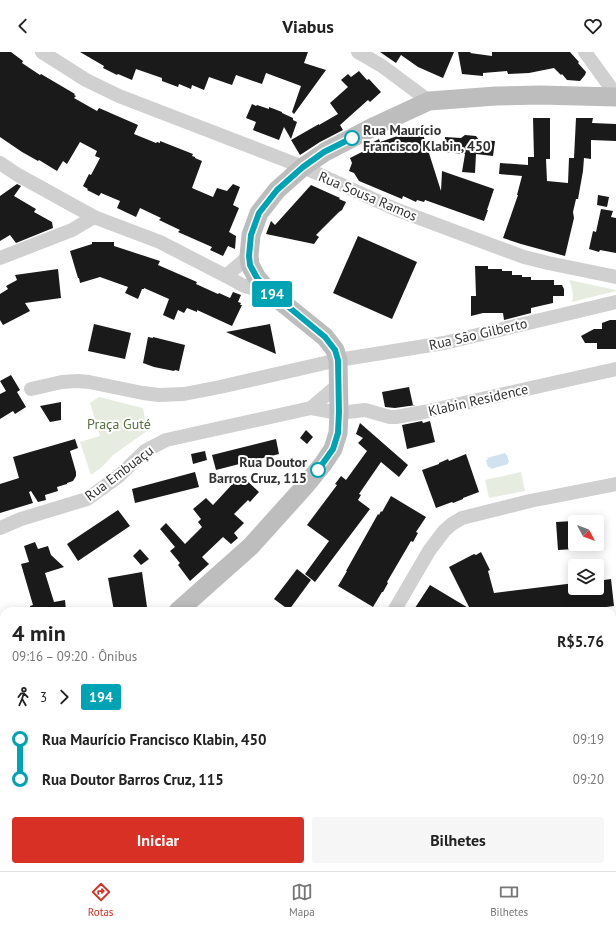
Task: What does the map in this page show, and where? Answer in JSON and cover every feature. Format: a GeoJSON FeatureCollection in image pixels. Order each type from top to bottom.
{"type":"FeatureCollection","features":[{"type":"Feature","properties":{"kind":"street","name":"Rua Sousa Ramos"},"geometry":{"type":"LineString","coordinates":[[42,52],[86,80],[119,96],[303,167],[395,208],[524,257],[616,277]]}},
{"type":"Feature","properties":{"kind":"street"},"geometry":{"type":"LineString","coordinates":[[358,52],[382,66],[429,101]]}},
{"type":"Feature","properties":{"kind":"street"},"geometry":{"type":"LineString","coordinates":[[585,52],[616,96]]}},
{"type":"Feature","properties":{"kind":"street"},"geometry":{"type":"LineString","coordinates":[[183,607],[251,546],[306,486],[333,449],[338,433],[339,384],[338,360],[335,350],[325,337],[260,282],[250,265],[249,256],[251,235],[259,213],[277,190],[303,167],[324,152],[429,101],[496,96],[616,96]]}},
{"type":"Feature","properties":{"kind":"street"},"geometry":{"type":"LineString","coordinates":[[0,163],[18,175],[94,217],[160,242],[242,285],[255,289],[268,290]]}},
{"type":"Feature","properties":{"kind":"street"},"geometry":{"type":"LineString","coordinates":[[0,258],[72,230],[94,217]]}},
{"type":"Feature","properties":{"kind":"street"},"geometry":{"type":"LineString","coordinates":[[226,276],[249,256]]}},
{"type":"Feature","properties":{"kind":"street","name":"Rua São Gilberto"},"geometry":{"type":"LineString","coordinates":[[31,389],[62,382],[78,381],[142,393],[184,394],[338,360],[444,343],[616,302]]}},
{"type":"Feature","properties":{"kind":"street","name":"Klabin Residence"},"geometry":{"type":"LineString","coordinates":[[339,412],[365,410],[390,417],[396,417],[616,369]]}},
{"type":"Feature","properties":{"kind":"street","name":"Rua Embuaçu"},"geometry":{"type":"LineString","coordinates":[[311,408],[339,384]]}},
{"type":"Feature","properties":{"kind":"street","name":"Rua Embuaçu"},"geometry":{"type":"LineString","coordinates":[[0,528],[21,519],[87,499],[119,476],[145,451],[166,440],[311,408],[339,412]]}},
{"type":"Feature","properties":{"kind":"street"},"geometry":{"type":"LineString","coordinates":[[396,607],[429,551],[444,531],[462,518],[537,500],[616,484]]}},
{"type":"Feature","properties":{"kind":"green space"},"geometry":{"type":"Polygon","coordinates":[[[569,280],[616,291],[572,302],[573,296],[569,280]]]}},
{"type":"Feature","properties":{"kind":"green space","name":"Praça Guté"},"geometry":{"type":"Polygon","coordinates":[[[99,397],[143,408],[147,431],[113,455],[102,467],[91,475],[80,442],[100,436],[90,403],[99,397]]]}},
{"type":"Feature","properties":{"kind":"green space"},"geometry":{"type":"Polygon","coordinates":[[[521,472],[525,491],[489,498],[485,480],[521,472]]]}},
{"type":"Feature","properties":{"kind":"water"},"geometry":{"type":"Polygon","coordinates":[[[505,453],[509,462],[508,464],[491,469],[488,467],[486,460],[488,460],[487,458],[505,453]]]}},
{"type":"Feature","properties":{"kind":"building"},"geometry":{"type":"Polygon","coordinates":[[[0,52],[11,52],[23,61],[22,63],[40,75],[41,74],[75,94],[74,95],[76,96],[74,98],[97,111],[99,108],[138,125],[134,134],[156,143],[160,143],[160,141],[193,154],[192,156],[202,161],[192,188],[213,197],[217,188],[227,191],[233,184],[240,187],[233,205],[239,208],[229,232],[236,236],[235,249],[228,246],[223,256],[210,250],[212,247],[178,232],[180,230],[159,220],[161,218],[140,208],[136,217],[117,208],[120,201],[101,193],[99,196],[87,190],[88,189],[83,186],[100,158],[95,156],[97,151],[80,142],[67,164],[63,161],[57,171],[22,152],[0,137],[0,52]]]}},
{"type":"Feature","properties":{"kind":"building"},"geometry":{"type":"Polygon","coordinates":[[[80,52],[308,52],[304,63],[326,70],[294,114],[292,112],[301,86],[266,73],[262,84],[236,75],[232,85],[209,77],[204,90],[192,85],[191,89],[179,84],[178,87],[162,81],[162,78],[136,69],[132,80],[118,74],[117,75],[103,68],[104,66],[80,52]]]}},
{"type":"Feature","properties":{"kind":"building"},"geometry":{"type":"Polygon","coordinates":[[[380,52],[454,52],[443,78],[418,67],[401,55],[396,63],[380,52]]]}},
{"type":"Feature","properties":{"kind":"building"},"geometry":{"type":"Polygon","coordinates":[[[458,52],[471,52],[470,53],[492,56],[492,52],[570,52],[586,72],[580,81],[567,80],[554,68],[529,73],[508,74],[507,71],[483,73],[483,76],[462,74],[458,52]]]}},
{"type":"Feature","properties":{"kind":"building"},"geometry":{"type":"Polygon","coordinates":[[[359,71],[381,92],[370,102],[368,100],[340,125],[343,130],[300,155],[291,140],[338,114],[330,103],[348,87],[341,80],[348,74],[351,77],[359,71]]]}},
{"type":"Feature","properties":{"kind":"building"},"geometry":{"type":"Polygon","coordinates":[[[252,104],[269,109],[269,107],[293,118],[293,120],[297,122],[291,139],[284,127],[279,140],[253,130],[256,122],[246,118],[252,104]]]}},
{"type":"Feature","properties":{"kind":"building"},"geometry":{"type":"Polygon","coordinates":[[[533,118],[550,118],[550,159],[546,159],[547,181],[568,183],[569,158],[574,158],[576,118],[593,118],[592,123],[616,124],[616,141],[591,140],[591,159],[584,158],[578,199],[576,199],[573,212],[574,218],[565,256],[503,238],[518,195],[522,176],[499,174],[500,163],[528,165],[528,157],[534,157],[533,118]]]}},
{"type":"Feature","properties":{"kind":"building"},"geometry":{"type":"Polygon","coordinates":[[[421,128],[441,191],[442,171],[494,189],[484,221],[425,200],[424,202],[417,200],[416,202],[403,196],[402,199],[359,181],[354,173],[349,171],[352,163],[350,158],[366,150],[364,147],[379,139],[380,142],[421,128]]]}},
{"type":"Feature","properties":{"kind":"building"},"geometry":{"type":"Polygon","coordinates":[[[465,135],[476,136],[479,140],[495,141],[493,156],[476,154],[475,173],[462,172],[465,154],[444,152],[445,137],[461,138],[465,135]]]}},
{"type":"Feature","properties":{"kind":"building"},"geometry":{"type":"Polygon","coordinates":[[[17,184],[21,186],[14,196],[36,209],[34,212],[52,222],[53,228],[16,243],[10,235],[0,241],[0,196],[17,184]]]}},
{"type":"Feature","properties":{"kind":"building"},"geometry":{"type":"Polygon","coordinates":[[[311,185],[346,202],[342,210],[316,235],[319,237],[314,244],[266,234],[271,221],[275,225],[311,185]]]}},
{"type":"Feature","properties":{"kind":"building"},"geometry":{"type":"Polygon","coordinates":[[[598,195],[609,197],[607,207],[597,205],[598,195]]]}},
{"type":"Feature","properties":{"kind":"building"},"geometry":{"type":"Polygon","coordinates":[[[601,209],[613,211],[611,217],[616,218],[616,253],[600,250],[599,252],[589,249],[593,231],[596,232],[601,209]]]}},
{"type":"Feature","properties":{"kind":"building"},"geometry":{"type":"Polygon","coordinates":[[[358,236],[417,262],[392,319],[333,293],[358,236]]]}},
{"type":"Feature","properties":{"kind":"building"},"geometry":{"type":"Polygon","coordinates":[[[92,242],[114,242],[114,246],[160,261],[158,265],[197,282],[196,284],[218,294],[219,293],[230,298],[233,292],[241,295],[238,302],[242,305],[232,326],[197,310],[197,312],[187,308],[184,313],[178,310],[174,320],[163,315],[169,299],[144,288],[142,289],[138,299],[125,293],[128,287],[100,277],[80,283],[70,251],[92,244],[92,242]]]}},
{"type":"Feature","properties":{"kind":"building"},"geometry":{"type":"Polygon","coordinates":[[[475,266],[488,266],[488,269],[512,271],[512,275],[531,277],[531,280],[554,280],[554,285],[562,285],[564,289],[564,296],[553,296],[553,303],[531,308],[531,313],[504,320],[503,313],[483,313],[471,316],[471,296],[476,296],[475,266]]]}},
{"type":"Feature","properties":{"kind":"building"},"geometry":{"type":"Polygon","coordinates":[[[58,269],[61,298],[25,303],[30,311],[3,325],[0,320],[0,294],[8,289],[6,286],[17,280],[15,275],[58,269]]]}},
{"type":"Feature","properties":{"kind":"building"},"geometry":{"type":"Polygon","coordinates":[[[610,320],[616,320],[616,349],[597,349],[597,343],[585,343],[581,336],[594,329],[602,329],[602,323],[610,320]]]}},
{"type":"Feature","properties":{"kind":"building"},"geometry":{"type":"Polygon","coordinates":[[[94,324],[131,333],[125,359],[88,351],[94,324]]]}},
{"type":"Feature","properties":{"kind":"building"},"geometry":{"type":"Polygon","coordinates":[[[270,324],[276,354],[226,332],[270,324]]]}},
{"type":"Feature","properties":{"kind":"building"},"geometry":{"type":"Polygon","coordinates":[[[148,337],[185,345],[179,371],[154,367],[143,363],[148,337]]]}},
{"type":"Feature","properties":{"kind":"building"},"geometry":{"type":"Polygon","coordinates":[[[11,375],[20,390],[17,392],[26,407],[15,414],[13,411],[0,419],[0,394],[6,391],[0,381],[11,375]]]}},
{"type":"Feature","properties":{"kind":"building"},"geometry":{"type":"Polygon","coordinates":[[[409,387],[413,405],[416,405],[395,408],[385,407],[382,392],[409,387]]]}},
{"type":"Feature","properties":{"kind":"building"},"geometry":{"type":"Polygon","coordinates":[[[61,402],[61,420],[50,422],[40,406],[61,402]]]}},
{"type":"Feature","properties":{"kind":"building"},"geometry":{"type":"Polygon","coordinates":[[[422,421],[423,423],[430,421],[435,442],[407,449],[402,425],[422,421]]]}},
{"type":"Feature","properties":{"kind":"building"},"geometry":{"type":"Polygon","coordinates":[[[360,423],[408,465],[399,477],[381,462],[359,494],[361,495],[358,500],[370,509],[315,582],[305,574],[329,541],[307,525],[337,485],[335,484],[341,476],[346,480],[367,451],[358,443],[363,438],[356,434],[360,423]]]}},
{"type":"Feature","properties":{"kind":"building"},"geometry":{"type":"Polygon","coordinates":[[[306,430],[313,437],[307,444],[300,438],[306,430]]]}},
{"type":"Feature","properties":{"kind":"building"},"geometry":{"type":"Polygon","coordinates":[[[75,439],[78,448],[70,451],[76,472],[76,476],[73,481],[57,487],[58,491],[45,495],[46,500],[38,502],[31,491],[29,492],[33,503],[0,513],[0,484],[19,478],[13,457],[75,439]]]}},
{"type":"Feature","properties":{"kind":"building"},"geometry":{"type":"Polygon","coordinates":[[[276,439],[279,454],[216,470],[212,455],[276,439]]]}},
{"type":"Feature","properties":{"kind":"building"},"geometry":{"type":"Polygon","coordinates":[[[205,451],[207,460],[193,464],[191,454],[205,451]]]}},
{"type":"Feature","properties":{"kind":"building"},"geometry":{"type":"Polygon","coordinates":[[[466,454],[479,492],[453,503],[452,502],[436,508],[422,470],[448,459],[449,461],[466,454]]]}},
{"type":"Feature","properties":{"kind":"building"},"geometry":{"type":"Polygon","coordinates":[[[195,472],[199,487],[135,503],[132,489],[195,472]]]}},
{"type":"Feature","properties":{"kind":"building"},"geometry":{"type":"Polygon","coordinates":[[[242,476],[259,492],[250,502],[248,500],[234,514],[244,523],[234,533],[238,538],[231,544],[223,537],[202,557],[209,564],[190,581],[178,565],[180,563],[170,551],[175,547],[160,529],[166,523],[185,544],[202,527],[198,522],[201,519],[193,509],[206,498],[213,505],[238,478],[242,476]]]}},
{"type":"Feature","properties":{"kind":"building"},"geometry":{"type":"Polygon","coordinates":[[[391,496],[426,517],[416,532],[418,533],[413,542],[411,541],[373,607],[338,586],[378,514],[379,515],[381,511],[382,512],[391,496]]]}},
{"type":"Feature","properties":{"kind":"building"},"geometry":{"type":"Polygon","coordinates":[[[118,510],[130,526],[78,561],[67,544],[118,510]]]}},
{"type":"Feature","properties":{"kind":"building"},"geometry":{"type":"Polygon","coordinates":[[[568,521],[568,549],[558,550],[556,522],[568,521]]]}},
{"type":"Feature","properties":{"kind":"building"},"geometry":{"type":"Polygon","coordinates":[[[35,542],[38,549],[48,546],[51,555],[64,567],[45,573],[54,602],[65,600],[66,607],[30,607],[33,605],[21,564],[29,562],[24,546],[35,542]]]}},
{"type":"Feature","properties":{"kind":"building"},"geometry":{"type":"Polygon","coordinates":[[[140,549],[149,559],[141,565],[133,556],[140,549]]]}},
{"type":"Feature","properties":{"kind":"building"},"geometry":{"type":"Polygon","coordinates":[[[481,552],[490,570],[488,571],[494,593],[568,584],[568,595],[604,595],[604,580],[611,579],[614,606],[469,607],[449,567],[474,554],[476,555],[481,552]]]}},
{"type":"Feature","properties":{"kind":"building"},"geometry":{"type":"Polygon","coordinates":[[[297,569],[311,580],[291,607],[285,607],[274,599],[297,569]]]}},
{"type":"Feature","properties":{"kind":"building"},"geometry":{"type":"Polygon","coordinates":[[[142,572],[147,607],[113,607],[108,578],[142,572]]]}},
{"type":"Feature","properties":{"kind":"building"},"geometry":{"type":"Polygon","coordinates":[[[430,585],[467,607],[416,607],[430,585]]]}},
{"type":"Feature","properties":{"kind":"bus line","name":"194"},"geometry":{"type":"LineString","coordinates":[[318,470],[333,449],[338,433],[338,360],[335,350],[325,337],[268,290],[257,278],[250,265],[249,256],[251,235],[259,213],[277,190],[303,167],[324,152],[352,138]]}},
{"type":"Feature","properties":{"kind":"place","name":"Rua Maurício Francisco Klabin, 450"},"geometry":{"type":"Point","coordinates":[352,138]}},
{"type":"Feature","properties":{"kind":"place","name":"Rua Doutor Barros Cruz, 115"},"geometry":{"type":"Point","coordinates":[318,470]}}]}
